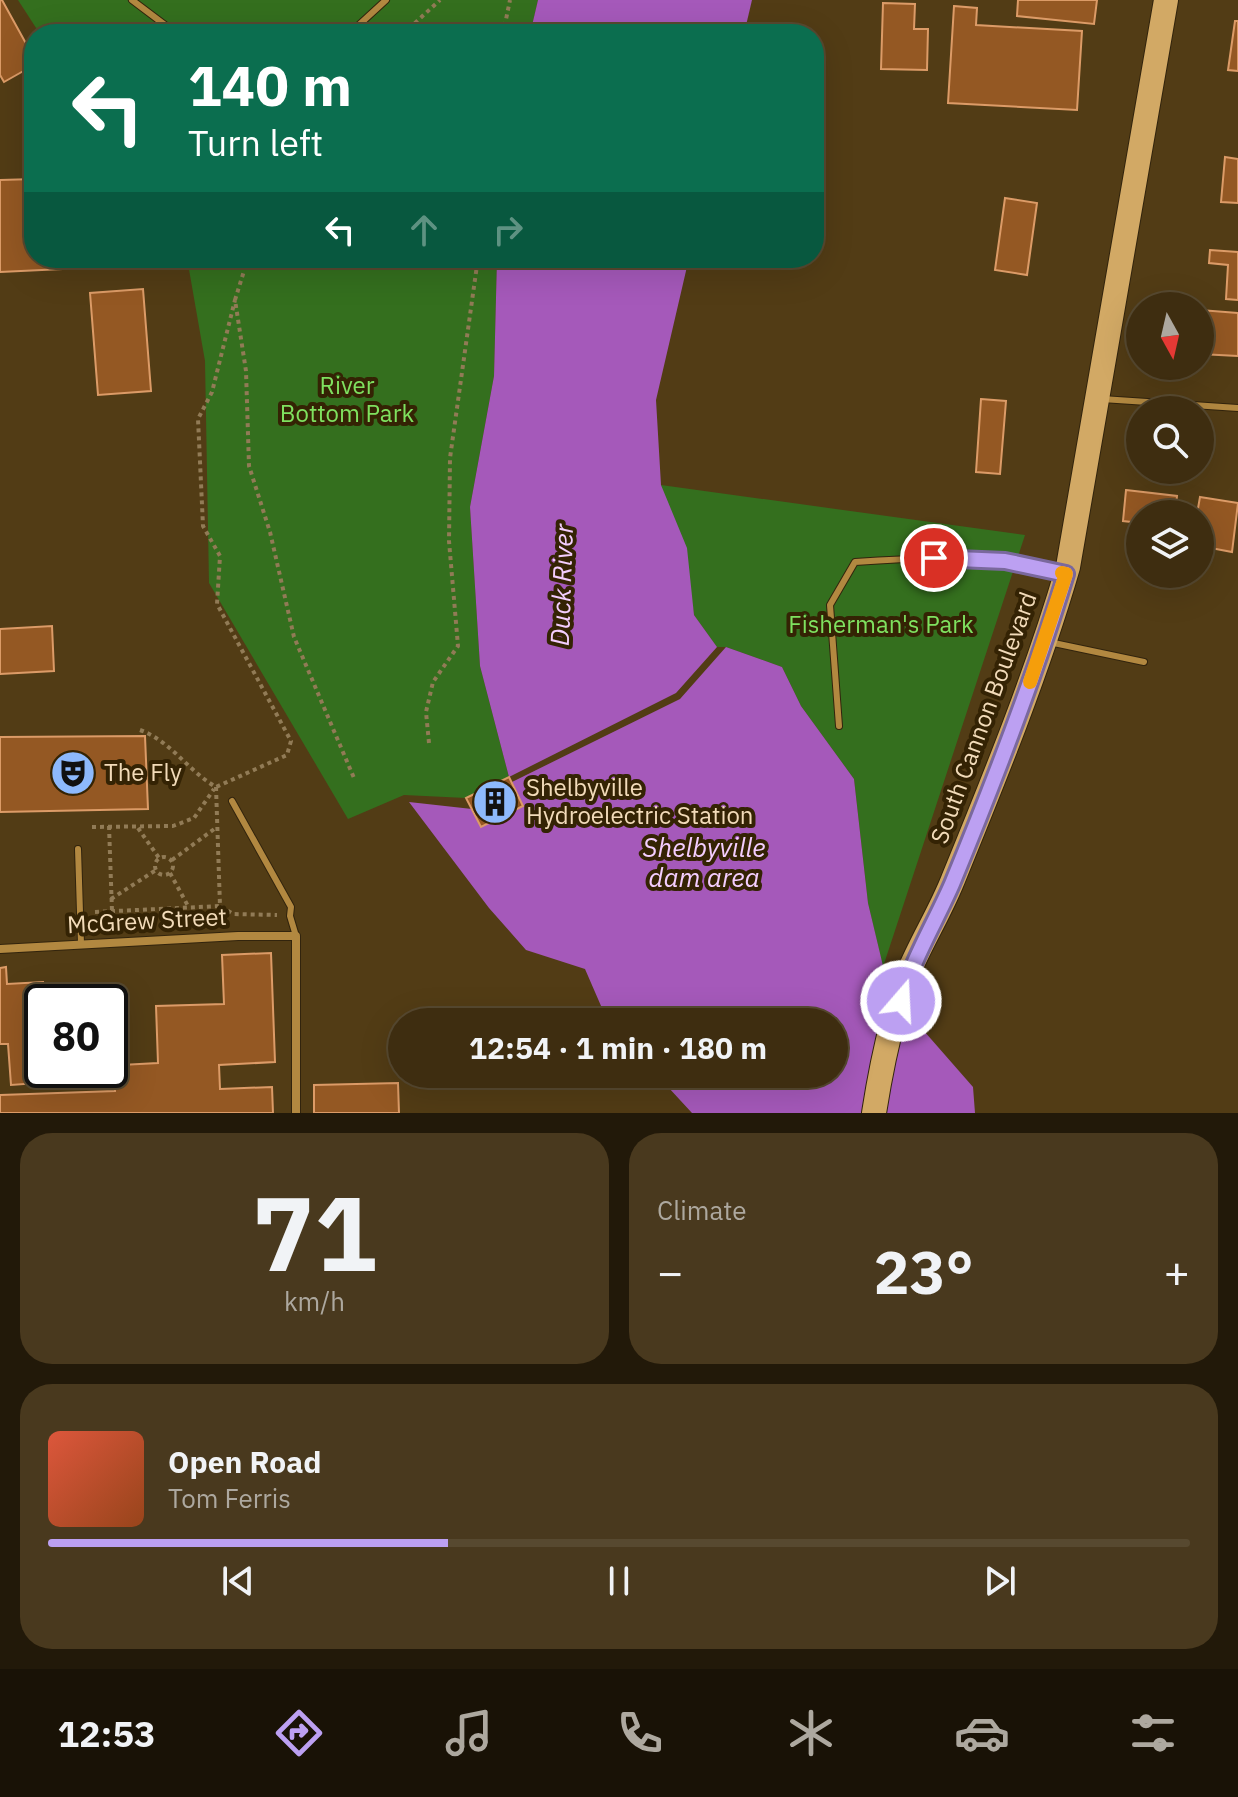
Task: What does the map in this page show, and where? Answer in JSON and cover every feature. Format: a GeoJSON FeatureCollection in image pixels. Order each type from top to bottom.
{"type":"FeatureCollection","features":[{"type":"Feature","properties":{"kind":"highway","name":"South Cannon Boulevard"},"geometry":{"type":"LineString","coordinates":[[874,1113],[880,1076],[908,976],[951,886],[1045,642],[1066,574],[1099,399],[1166,0]]}},
{"type":"Feature","properties":{"kind":"street","name":"McGrew Street"},"geometry":{"type":"LineString","coordinates":[[0,949],[238,936],[296,936]]}},
{"type":"Feature","properties":{"kind":"street"},"geometry":{"type":"LineString","coordinates":[[296,936],[296,1113]]}},
{"type":"Feature","properties":{"kind":"lane"},"geometry":{"type":"LineString","coordinates":[[132,0],[164,24]]}},
{"type":"Feature","properties":{"kind":"lane"},"geometry":{"type":"LineString","coordinates":[[360,24],[386,0]]}},
{"type":"Feature","properties":{"kind":"lane"},"geometry":{"type":"LineString","coordinates":[[1099,399],[1238,408]]}},
{"type":"Feature","properties":{"kind":"lane"},"geometry":{"type":"LineString","coordinates":[[839,726],[830,605],[855,562],[908,558],[986,559],[1023,563],[1066,574]]}},
{"type":"Feature","properties":{"kind":"lane"},"geometry":{"type":"LineString","coordinates":[[1045,642],[1144,662]]}},
{"type":"Feature","properties":{"kind":"lane"},"geometry":{"type":"LineString","coordinates":[[232,801],[291,907],[290,916],[296,936]]}},
{"type":"Feature","properties":{"kind":"lane"},"geometry":{"type":"LineString","coordinates":[[78,849],[81,944]]}},
{"type":"Feature","properties":{"kind":"path"},"geometry":{"type":"LineString","coordinates":[[414,24],[440,0]]}},
{"type":"Feature","properties":{"kind":"path"},"geometry":{"type":"LineString","coordinates":[[505,24],[510,0]]}},
{"type":"Feature","properties":{"kind":"path"},"geometry":{"type":"LineString","coordinates":[[92,827],[173,826],[194,818],[216,787],[287,755],[291,741],[217,604],[220,556],[203,526],[198,419],[212,392],[245,268]]}},
{"type":"Feature","properties":{"kind":"path"},"geometry":{"type":"LineString","coordinates":[[429,743],[426,712],[433,682],[458,646],[449,541],[450,458],[477,268]]}},
{"type":"Feature","properties":{"kind":"path"},"geometry":{"type":"LineString","coordinates":[[235,300],[246,371],[249,466],[270,532],[294,637],[354,778]]}},
{"type":"Feature","properties":{"kind":"path"},"geometry":{"type":"LineString","coordinates":[[140,730],[163,741],[204,780],[216,787]]}},
{"type":"Feature","properties":{"kind":"path"},"geometry":{"type":"LineString","coordinates":[[216,787],[220,906]]}},
{"type":"Feature","properties":{"kind":"path"},"geometry":{"type":"LineString","coordinates":[[109,826],[112,911]]}},
{"type":"Feature","properties":{"kind":"path"},"geometry":{"type":"LineString","coordinates":[[172,860],[217,827]]}},
{"type":"Feature","properties":{"kind":"path"},"geometry":{"type":"LineString","coordinates":[[138,828],[159,858]]}},
{"type":"Feature","properties":{"kind":"path"},"geometry":{"type":"LineString","coordinates":[[159,858],[172,860],[174,866],[170,873],[163,875],[156,870],[155,864],[159,858]]}},
{"type":"Feature","properties":{"kind":"path"},"geometry":{"type":"LineString","coordinates":[[111,899],[156,870]]}},
{"type":"Feature","properties":{"kind":"path"},"geometry":{"type":"LineString","coordinates":[[170,873],[189,907]]}},
{"type":"Feature","properties":{"kind":"path"},"geometry":{"type":"LineString","coordinates":[[95,912],[220,906],[233,914],[290,916]]}},
{"type":"Feature","properties":{"kind":"green space"},"geometry":{"type":"Polygon","coordinates":[[[18,0],[538,0],[532,24],[34,24],[18,0]]]}},
{"type":"Feature","properties":{"kind":"green space","name":"River Bottom Park"},"geometry":{"type":"Polygon","coordinates":[[[189,268],[497,268],[494,376],[470,507],[480,666],[509,777],[466,798],[404,795],[348,819],[209,583],[205,361],[189,268]]]}},
{"type":"Feature","properties":{"kind":"green space","name":"Fisherman's Park"},"geometry":{"type":"Polygon","coordinates":[[[661,485],[1025,535],[883,967],[868,903],[854,779],[801,706],[782,667],[726,647],[717,647],[694,615],[661,485]]]}},
{"type":"Feature","properties":{"kind":"water"},"geometry":{"type":"Polygon","coordinates":[[[538,0],[752,0],[746,24],[532,24],[538,0]]]}},
{"type":"Feature","properties":{"kind":"water","name":"Duck River"},"geometry":{"type":"Polygon","coordinates":[[[497,268],[687,268],[656,400],[661,485],[687,548],[694,615],[717,647],[676,693],[509,777],[480,666],[470,507],[494,376],[497,268]]]}},
{"type":"Feature","properties":{"kind":"water","name":"Shelbyville dam area"},"geometry":{"type":"Polygon","coordinates":[[[726,647],[782,667],[801,706],[854,779],[868,903],[889,991],[973,1087],[975,1113],[692,1113],[669,1088],[848,1088],[848,1008],[602,1008],[585,969],[526,950],[489,908],[409,802],[472,809],[481,827],[523,806],[512,782],[680,699],[726,647]]]}},
{"type":"Feature","properties":{"kind":"building"},"geometry":{"type":"Polygon","coordinates":[[[2,0],[24,40],[24,71],[4,82],[0,75],[2,0]]]}},
{"type":"Feature","properties":{"kind":"building"},"geometry":{"type":"Polygon","coordinates":[[[1018,0],[1097,0],[1094,24],[1017,16],[1018,0]]]}},
{"type":"Feature","properties":{"kind":"building"},"geometry":{"type":"Polygon","coordinates":[[[883,3],[915,4],[914,29],[928,29],[927,70],[881,69],[883,3]]]}},
{"type":"Feature","properties":{"kind":"building"},"geometry":{"type":"Polygon","coordinates":[[[954,6],[977,8],[976,25],[1082,31],[1077,110],[948,103],[954,6]]]}},
{"type":"Feature","properties":{"kind":"building"},"geometry":{"type":"Polygon","coordinates":[[[1235,21],[1238,21],[1238,71],[1228,70],[1235,21]]]}},
{"type":"Feature","properties":{"kind":"building"},"geometry":{"type":"Polygon","coordinates":[[[1225,157],[1238,159],[1238,203],[1221,202],[1225,157]]]}},
{"type":"Feature","properties":{"kind":"building"},"geometry":{"type":"Polygon","coordinates":[[[24,179],[24,268],[83,268],[0,272],[0,180],[24,179]]]}},
{"type":"Feature","properties":{"kind":"building"},"geometry":{"type":"Polygon","coordinates":[[[1005,198],[1037,203],[1027,275],[995,270],[1005,198]]]}},
{"type":"Feature","properties":{"kind":"building"},"geometry":{"type":"Polygon","coordinates":[[[1210,250],[1238,252],[1238,300],[1226,299],[1228,265],[1209,263],[1210,250]]]}},
{"type":"Feature","properties":{"kind":"building"},"geometry":{"type":"Polygon","coordinates":[[[143,289],[151,391],[98,395],[90,293],[143,289]]]}},
{"type":"Feature","properties":{"kind":"building"},"geometry":{"type":"Polygon","coordinates":[[[1214,311],[1238,313],[1238,356],[1214,355],[1214,311]]]}},
{"type":"Feature","properties":{"kind":"building"},"geometry":{"type":"Polygon","coordinates":[[[981,399],[1006,401],[1000,474],[976,472],[981,399]]]}},
{"type":"Feature","properties":{"kind":"building"},"geometry":{"type":"Polygon","coordinates":[[[1126,490],[1177,496],[1177,500],[1126,500],[1126,521],[1123,521],[1126,490]]]}},
{"type":"Feature","properties":{"kind":"building"},"geometry":{"type":"Polygon","coordinates":[[[1200,497],[1238,503],[1232,552],[1214,549],[1214,500],[1199,500],[1200,497]]]}},
{"type":"Feature","properties":{"kind":"building"},"geometry":{"type":"Polygon","coordinates":[[[52,626],[54,671],[0,674],[0,629],[52,626]]]}},
{"type":"Feature","properties":{"kind":"building","name":"The Fly"},"geometry":{"type":"Polygon","coordinates":[[[145,736],[148,809],[0,812],[0,737],[145,736]]]}},
{"type":"Feature","properties":{"kind":"building","name":"Shelbyville Hydroelectric Station"},"geometry":{"type":"Polygon","coordinates":[[[509,777],[523,806],[481,827],[466,798],[509,777]]]}},
{"type":"Feature","properties":{"kind":"building"},"geometry":{"type":"Polygon","coordinates":[[[271,953],[275,1062],[219,1065],[220,1089],[272,1087],[273,1113],[0,1113],[0,1095],[128,1088],[128,1065],[158,1063],[156,1006],[224,1004],[222,955],[271,953]]]}},
{"type":"Feature","properties":{"kind":"building"},"geometry":{"type":"Polygon","coordinates":[[[6,967],[7,984],[43,982],[24,984],[24,1084],[11,1085],[8,1044],[0,1044],[0,968],[6,967]]]}},
{"type":"Feature","properties":{"kind":"building"},"geometry":{"type":"Polygon","coordinates":[[[388,1083],[388,1088],[398,1088],[399,1113],[314,1113],[314,1085],[388,1083]]]}},
{"type":"Feature","properties":{"kind":"slow traffic"},"geometry":{"type":"LineString","coordinates":[[1030,682],[1066,574],[1062,573]]}},
{"type":"Feature","properties":{"kind":"place","name":"The Fly"},"geometry":{"type":"Point","coordinates":[73,773]}},
{"type":"Feature","properties":{"kind":"place","name":"Shelbyville Hydroelectric Station"},"geometry":{"type":"Point","coordinates":[495,802]}},
{"type":"Feature","properties":{"kind":"route"},"geometry":{"type":"LineString","coordinates":[[901,1001],[908,976],[951,886],[1005,748],[1043,648],[1066,574],[1023,563],[934,558]]}}]}
